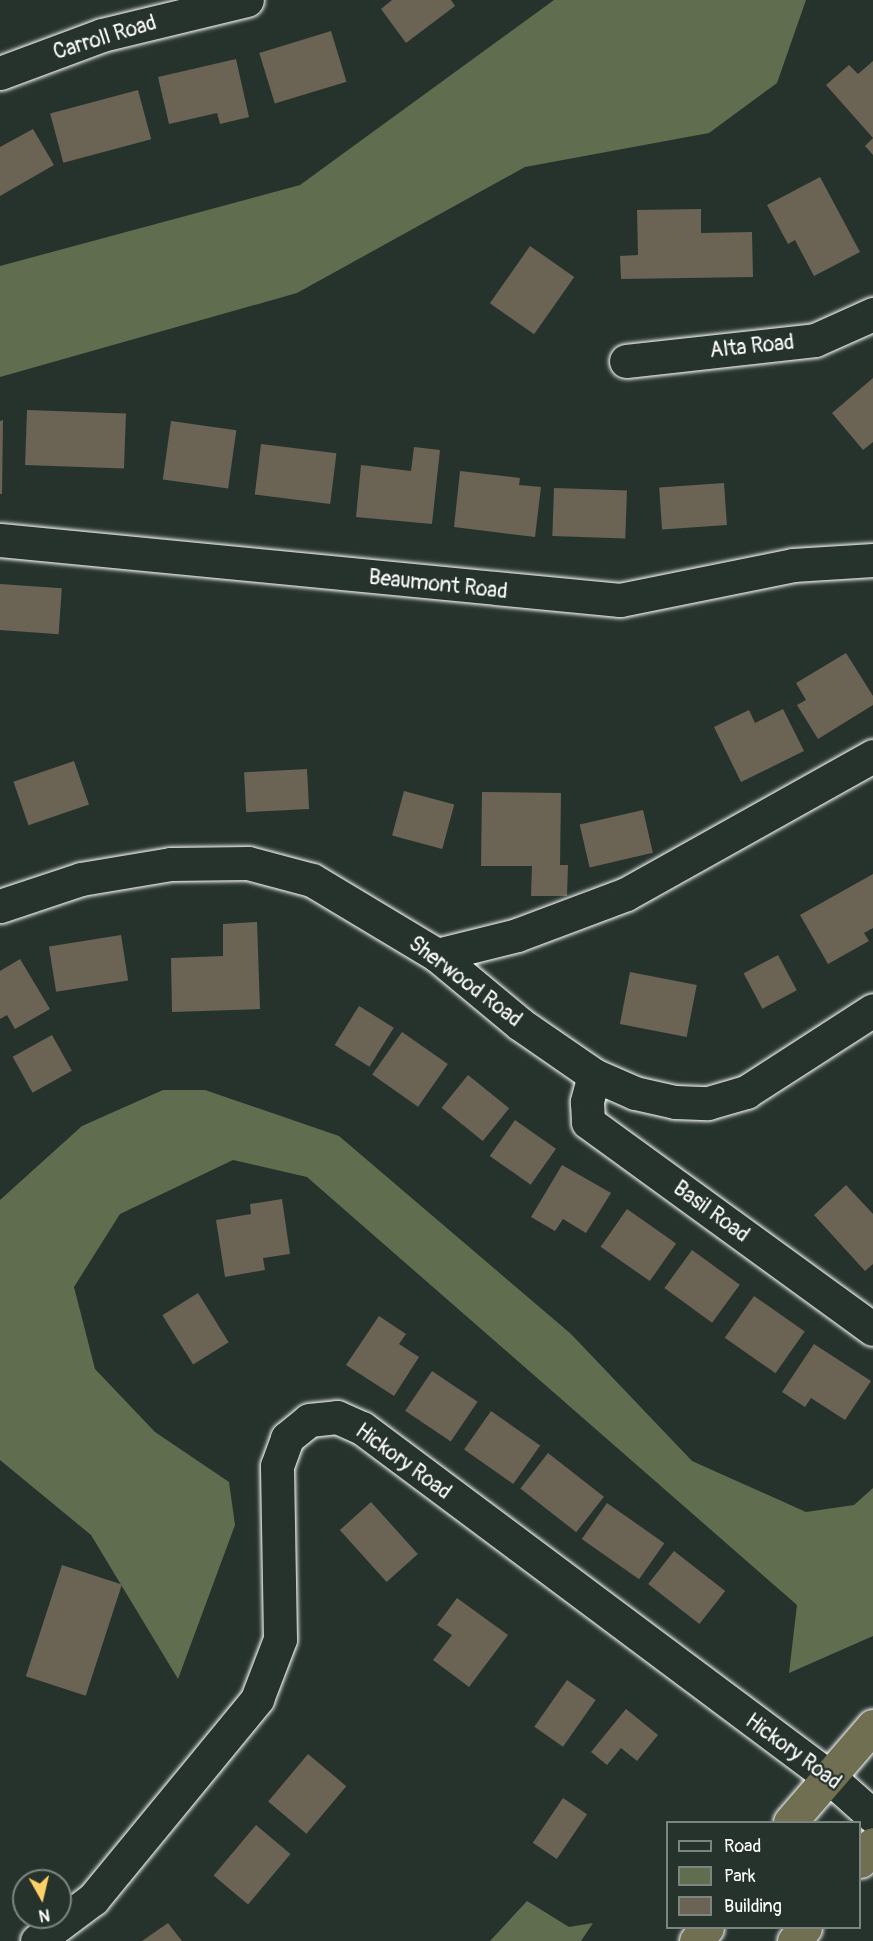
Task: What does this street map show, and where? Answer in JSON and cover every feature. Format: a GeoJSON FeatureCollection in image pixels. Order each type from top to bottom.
{"type":"FeatureCollection","features":[{"type":"Feature","properties":{"kind":"highway"},"geometry":{"type":"LineString","coordinates":[[791,1821],[873,1726]]}},
{"type":"Feature","properties":{"kind":"highway"},"geometry":{"type":"LineString","coordinates":[[861,1860],[873,1844]]}},
{"type":"Feature","properties":{"kind":"highway"},"geometry":{"type":"LineString","coordinates":[[696,1941],[706,1929]]}},
{"type":"Feature","properties":{"kind":"highway"},"geometry":{"type":"LineString","coordinates":[[794,1941],[804,1929]]}},
{"type":"Feature","properties":{"kind":"street","name":"Carroll Road"},"geometry":{"type":"LineString","coordinates":[[0,73],[102,35],[247,0]]}},
{"type":"Feature","properties":{"kind":"street","name":"Alta Road"},"geometry":{"type":"LineString","coordinates":[[626,361],[815,340],[873,314]]}},
{"type":"Feature","properties":{"kind":"street","name":"Beaumont Road"},"geometry":{"type":"LineString","coordinates":[[0,540],[620,600],[793,565],[873,560]]}},
{"type":"Feature","properties":{"kind":"street"},"geometry":{"type":"LineString","coordinates":[[437,955],[517,935],[626,894],[873,756]]}},
{"type":"Feature","properties":{"kind":"street","name":"Sherwood Road"},"geometry":{"type":"LineString","coordinates":[[0,906],[81,879],[171,864],[248,863],[312,880],[437,955],[520,1024],[594,1076],[645,1095],[708,1103],[746,1092],[873,1010]]}},
{"type":"Feature","properties":{"kind":"street","name":"Basil Road"},"geometry":{"type":"LineString","coordinates":[[594,1076],[586,1102],[588,1122],[873,1329]]}},
{"type":"Feature","properties":{"kind":"street","name":"Hickory Road"},"geometry":{"type":"LineString","coordinates":[[37,1941],[93,1899],[256,1699],[280,1639],[277,1466],[287,1438],[309,1420],[338,1417],[362,1428],[828,1776],[873,1816]]}},
{"type":"Feature","properties":{"kind":"green space"},"geometry":{"type":"Polygon","coordinates":[[[554,0],[806,0],[777,83],[709,133],[525,167],[297,293],[0,377],[0,266],[300,185],[554,0]]]}},
{"type":"Feature","properties":{"kind":"green space"},"geometry":{"type":"Polygon","coordinates":[[[163,1090],[205,1090],[339,1136],[571,1334],[692,1461],[806,1512],[854,1505],[873,1488],[873,1636],[789,1673],[797,1605],[307,1177],[233,1160],[120,1214],[74,1287],[95,1369],[155,1432],[229,1482],[235,1525],[178,1679],[91,1535],[0,1460],[0,1200],[82,1126],[163,1090]]]}},
{"type":"Feature","properties":{"kind":"green space"},"geometry":{"type":"Polygon","coordinates":[[[527,1901],[569,1927],[593,1923],[581,1941],[490,1941],[527,1901]]]}},
{"type":"Feature","properties":{"kind":"building"},"geometry":{"type":"Polygon","coordinates":[[[392,0],[451,0],[455,6],[406,43],[381,9],[392,0]]]}},
{"type":"Feature","properties":{"kind":"building"},"geometry":{"type":"Polygon","coordinates":[[[331,31],[346,82],[275,104],[259,53],[331,31]]]}},
{"type":"Feature","properties":{"kind":"building"},"geometry":{"type":"Polygon","coordinates":[[[236,59],[249,117],[220,124],[217,113],[169,124],[158,77],[236,59]]]}},
{"type":"Feature","properties":{"kind":"building"},"geometry":{"type":"Polygon","coordinates":[[[873,61],[873,138],[826,85],[849,65],[858,74],[873,61]]]}},
{"type":"Feature","properties":{"kind":"building"},"geometry":{"type":"Polygon","coordinates":[[[138,90],[151,139],[63,163],[50,114],[138,90]]]}},
{"type":"Feature","properties":{"kind":"building"},"geometry":{"type":"Polygon","coordinates":[[[33,129],[54,165],[0,196],[0,147],[33,129]]]}},
{"type":"Feature","properties":{"kind":"building"},"geometry":{"type":"Polygon","coordinates":[[[873,138],[873,155],[865,146],[873,138]]]}},
{"type":"Feature","properties":{"kind":"building"},"geometry":{"type":"Polygon","coordinates":[[[820,177],[860,252],[814,276],[795,240],[788,244],[767,205],[820,177]]]}},
{"type":"Feature","properties":{"kind":"building"},"geometry":{"type":"Polygon","coordinates":[[[701,209],[701,233],[752,232],[753,277],[621,279],[620,256],[638,255],[637,210],[701,209]]]}},
{"type":"Feature","properties":{"kind":"building"},"geometry":{"type":"Polygon","coordinates":[[[530,246],[574,277],[534,334],[490,303],[530,246]]]}},
{"type":"Feature","properties":{"kind":"building"},"geometry":{"type":"Polygon","coordinates":[[[873,378],[873,442],[863,450],[832,413],[873,378]]]}},
{"type":"Feature","properties":{"kind":"building"},"geometry":{"type":"Polygon","coordinates":[[[27,410],[126,413],[124,468],[25,465],[27,410]]]}},
{"type":"Feature","properties":{"kind":"building"},"geometry":{"type":"Polygon","coordinates":[[[3,420],[2,494],[0,494],[0,421],[3,420]]]}},
{"type":"Feature","properties":{"kind":"building"},"geometry":{"type":"Polygon","coordinates":[[[171,421],[236,430],[228,489],[163,479],[171,421]]]}},
{"type":"Feature","properties":{"kind":"building"},"geometry":{"type":"Polygon","coordinates":[[[261,444],[336,453],[330,504],[255,495],[261,444]]]}},
{"type":"Feature","properties":{"kind":"building"},"geometry":{"type":"Polygon","coordinates":[[[414,447],[440,450],[432,524],[356,517],[361,465],[411,471],[414,447]]]}},
{"type":"Feature","properties":{"kind":"building"},"geometry":{"type":"Polygon","coordinates":[[[460,471],[520,478],[519,485],[541,487],[535,537],[454,527],[460,471]]]}},
{"type":"Feature","properties":{"kind":"building"},"geometry":{"type":"Polygon","coordinates":[[[724,483],[727,525],[662,529],[659,488],[724,483]]]}},
{"type":"Feature","properties":{"kind":"building"},"geometry":{"type":"Polygon","coordinates":[[[554,488],[627,491],[625,539],[552,536],[554,488]]]}},
{"type":"Feature","properties":{"kind":"building"},"geometry":{"type":"Polygon","coordinates":[[[0,584],[62,588],[59,634],[0,630],[0,584]]]}},
{"type":"Feature","properties":{"kind":"building"},"geometry":{"type":"Polygon","coordinates":[[[846,653],[873,696],[873,705],[818,739],[797,705],[806,700],[796,683],[846,653]]]}},
{"type":"Feature","properties":{"kind":"building"},"geometry":{"type":"Polygon","coordinates":[[[783,709],[804,751],[741,782],[714,727],[749,710],[755,723],[783,709]]]}},
{"type":"Feature","properties":{"kind":"building"},"geometry":{"type":"Polygon","coordinates":[[[74,761],[89,804],[28,825],[13,782],[74,761]]]}},
{"type":"Feature","properties":{"kind":"building"},"geometry":{"type":"Polygon","coordinates":[[[307,769],[309,809],[246,812],[244,772],[307,769]]]}},
{"type":"Feature","properties":{"kind":"building"},"geometry":{"type":"Polygon","coordinates":[[[404,791],[454,804],[442,849],[392,835],[404,791]]]}},
{"type":"Feature","properties":{"kind":"building"},"geometry":{"type":"Polygon","coordinates":[[[482,792],[561,793],[560,865],[568,865],[567,896],[531,896],[532,866],[481,866],[482,792]]]}},
{"type":"Feature","properties":{"kind":"building"},"geometry":{"type":"Polygon","coordinates":[[[643,810],[653,853],[590,867],[580,825],[643,810]]]}},
{"type":"Feature","properties":{"kind":"building"},"geometry":{"type":"Polygon","coordinates":[[[873,874],[873,928],[864,933],[869,941],[828,964],[800,915],[873,874]]]}},
{"type":"Feature","properties":{"kind":"building"},"geometry":{"type":"Polygon","coordinates":[[[257,922],[260,1009],[172,1012],[171,958],[223,956],[223,924],[257,922]]]}},
{"type":"Feature","properties":{"kind":"building"},"geometry":{"type":"Polygon","coordinates":[[[121,935],[128,980],[56,992],[49,946],[121,935]]]}},
{"type":"Feature","properties":{"kind":"building"},"geometry":{"type":"Polygon","coordinates":[[[778,955],[797,990],[762,1009],[744,973],[778,955]]]}},
{"type":"Feature","properties":{"kind":"building"},"geometry":{"type":"Polygon","coordinates":[[[20,959],[50,1009],[15,1029],[7,1015],[0,1019],[0,971],[20,959]]]}},
{"type":"Feature","properties":{"kind":"building"},"geometry":{"type":"Polygon","coordinates":[[[630,972],[697,985],[687,1037],[620,1024],[630,972]]]}},
{"type":"Feature","properties":{"kind":"building"},"geometry":{"type":"Polygon","coordinates":[[[359,1006],[394,1028],[369,1067],[335,1045],[359,1006]]]}},
{"type":"Feature","properties":{"kind":"building"},"geometry":{"type":"Polygon","coordinates":[[[402,1032],[448,1064],[418,1107],[372,1075],[402,1032]]]}},
{"type":"Feature","properties":{"kind":"building"},"geometry":{"type":"Polygon","coordinates":[[[52,1035],[72,1071],[33,1093],[13,1057],[52,1035]]]}},
{"type":"Feature","properties":{"kind":"building"},"geometry":{"type":"Polygon","coordinates":[[[468,1075],[509,1108],[483,1141],[442,1108],[468,1075]]]}},
{"type":"Feature","properties":{"kind":"building"},"geometry":{"type":"Polygon","coordinates":[[[515,1120],[556,1149],[531,1185],[490,1156],[515,1120]]]}},
{"type":"Feature","properties":{"kind":"building"},"geometry":{"type":"Polygon","coordinates":[[[562,1165],[611,1193],[586,1233],[563,1219],[555,1231],[531,1217],[562,1165]]]}},
{"type":"Feature","properties":{"kind":"building"},"geometry":{"type":"Polygon","coordinates":[[[846,1185],[873,1214],[873,1264],[865,1271],[814,1215],[846,1185]]]}},
{"type":"Feature","properties":{"kind":"building"},"geometry":{"type":"Polygon","coordinates":[[[282,1199],[290,1254],[263,1258],[265,1270],[225,1277],[216,1220],[251,1214],[250,1204],[282,1199]]]}},
{"type":"Feature","properties":{"kind":"building"},"geometry":{"type":"Polygon","coordinates":[[[627,1209],[676,1243],[650,1281],[601,1247],[627,1209]]]}},
{"type":"Feature","properties":{"kind":"building"},"geometry":{"type":"Polygon","coordinates":[[[692,1250],[740,1285],[712,1323],[664,1288],[692,1250]]]}},
{"type":"Feature","properties":{"kind":"building"},"geometry":{"type":"Polygon","coordinates":[[[198,1293],[229,1342],[193,1364],[162,1315],[198,1293]]]}},
{"type":"Feature","properties":{"kind":"building"},"geometry":{"type":"Polygon","coordinates":[[[754,1296],[805,1332],[776,1373],[725,1338],[754,1296]]]}},
{"type":"Feature","properties":{"kind":"building"},"geometry":{"type":"Polygon","coordinates":[[[379,1316],[406,1334],[399,1344],[419,1357],[394,1396],[346,1365],[379,1316]]]}},
{"type":"Feature","properties":{"kind":"building"},"geometry":{"type":"Polygon","coordinates":[[[814,1344],[871,1381],[845,1420],[811,1398],[805,1407],[782,1392],[814,1344]]]}},
{"type":"Feature","properties":{"kind":"building"},"geometry":{"type":"Polygon","coordinates":[[[432,1371],[478,1402],[451,1442],[405,1411],[432,1371]]]}},
{"type":"Feature","properties":{"kind":"building"},"geometry":{"type":"Polygon","coordinates":[[[491,1411],[540,1445],[513,1484],[464,1450],[491,1411]]]}},
{"type":"Feature","properties":{"kind":"building"},"geometry":{"type":"Polygon","coordinates":[[[548,1453],[604,1497],[576,1532],[520,1488],[548,1453]]]}},
{"type":"Feature","properties":{"kind":"building"},"geometry":{"type":"Polygon","coordinates":[[[371,1502],[418,1554],[387,1582],[340,1530],[371,1502]]]}},
{"type":"Feature","properties":{"kind":"building"},"geometry":{"type":"Polygon","coordinates":[[[607,1503],[664,1543],[639,1579],[582,1539],[607,1503]]]}},
{"type":"Feature","properties":{"kind":"building"},"geometry":{"type":"Polygon","coordinates":[[[674,1551],[725,1591],[699,1624],[648,1584],[674,1551]]]}},
{"type":"Feature","properties":{"kind":"building"},"geometry":{"type":"Polygon","coordinates":[[[62,1565],[122,1584],[86,1696],[26,1676],[62,1565]]]}},
{"type":"Feature","properties":{"kind":"building"},"geometry":{"type":"Polygon","coordinates":[[[457,1598],[508,1635],[469,1687],[433,1660],[452,1635],[437,1625],[457,1598]]]}},
{"type":"Feature","properties":{"kind":"building"},"geometry":{"type":"Polygon","coordinates":[[[567,1680],[596,1700],[563,1747],[534,1727],[567,1680]]]}},
{"type":"Feature","properties":{"kind":"building"},"geometry":{"type":"Polygon","coordinates":[[[626,1709],[658,1735],[637,1761],[621,1748],[607,1765],[591,1752],[626,1709]]]}},
{"type":"Feature","properties":{"kind":"building"},"geometry":{"type":"Polygon","coordinates":[[[308,1754],[346,1786],[306,1834],[268,1801],[308,1754]]]}},
{"type":"Feature","properties":{"kind":"building"},"geometry":{"type":"Polygon","coordinates":[[[563,1798],[587,1814],[557,1859],[533,1843],[563,1798]]]}},
{"type":"Feature","properties":{"kind":"building"},"geometry":{"type":"Polygon","coordinates":[[[256,1825],[290,1854],[248,1904],[214,1876],[256,1825]]]}},
{"type":"Feature","properties":{"kind":"building"},"geometry":{"type":"Polygon","coordinates":[[[168,1923],[182,1941],[142,1941],[168,1923]]]}}]}
